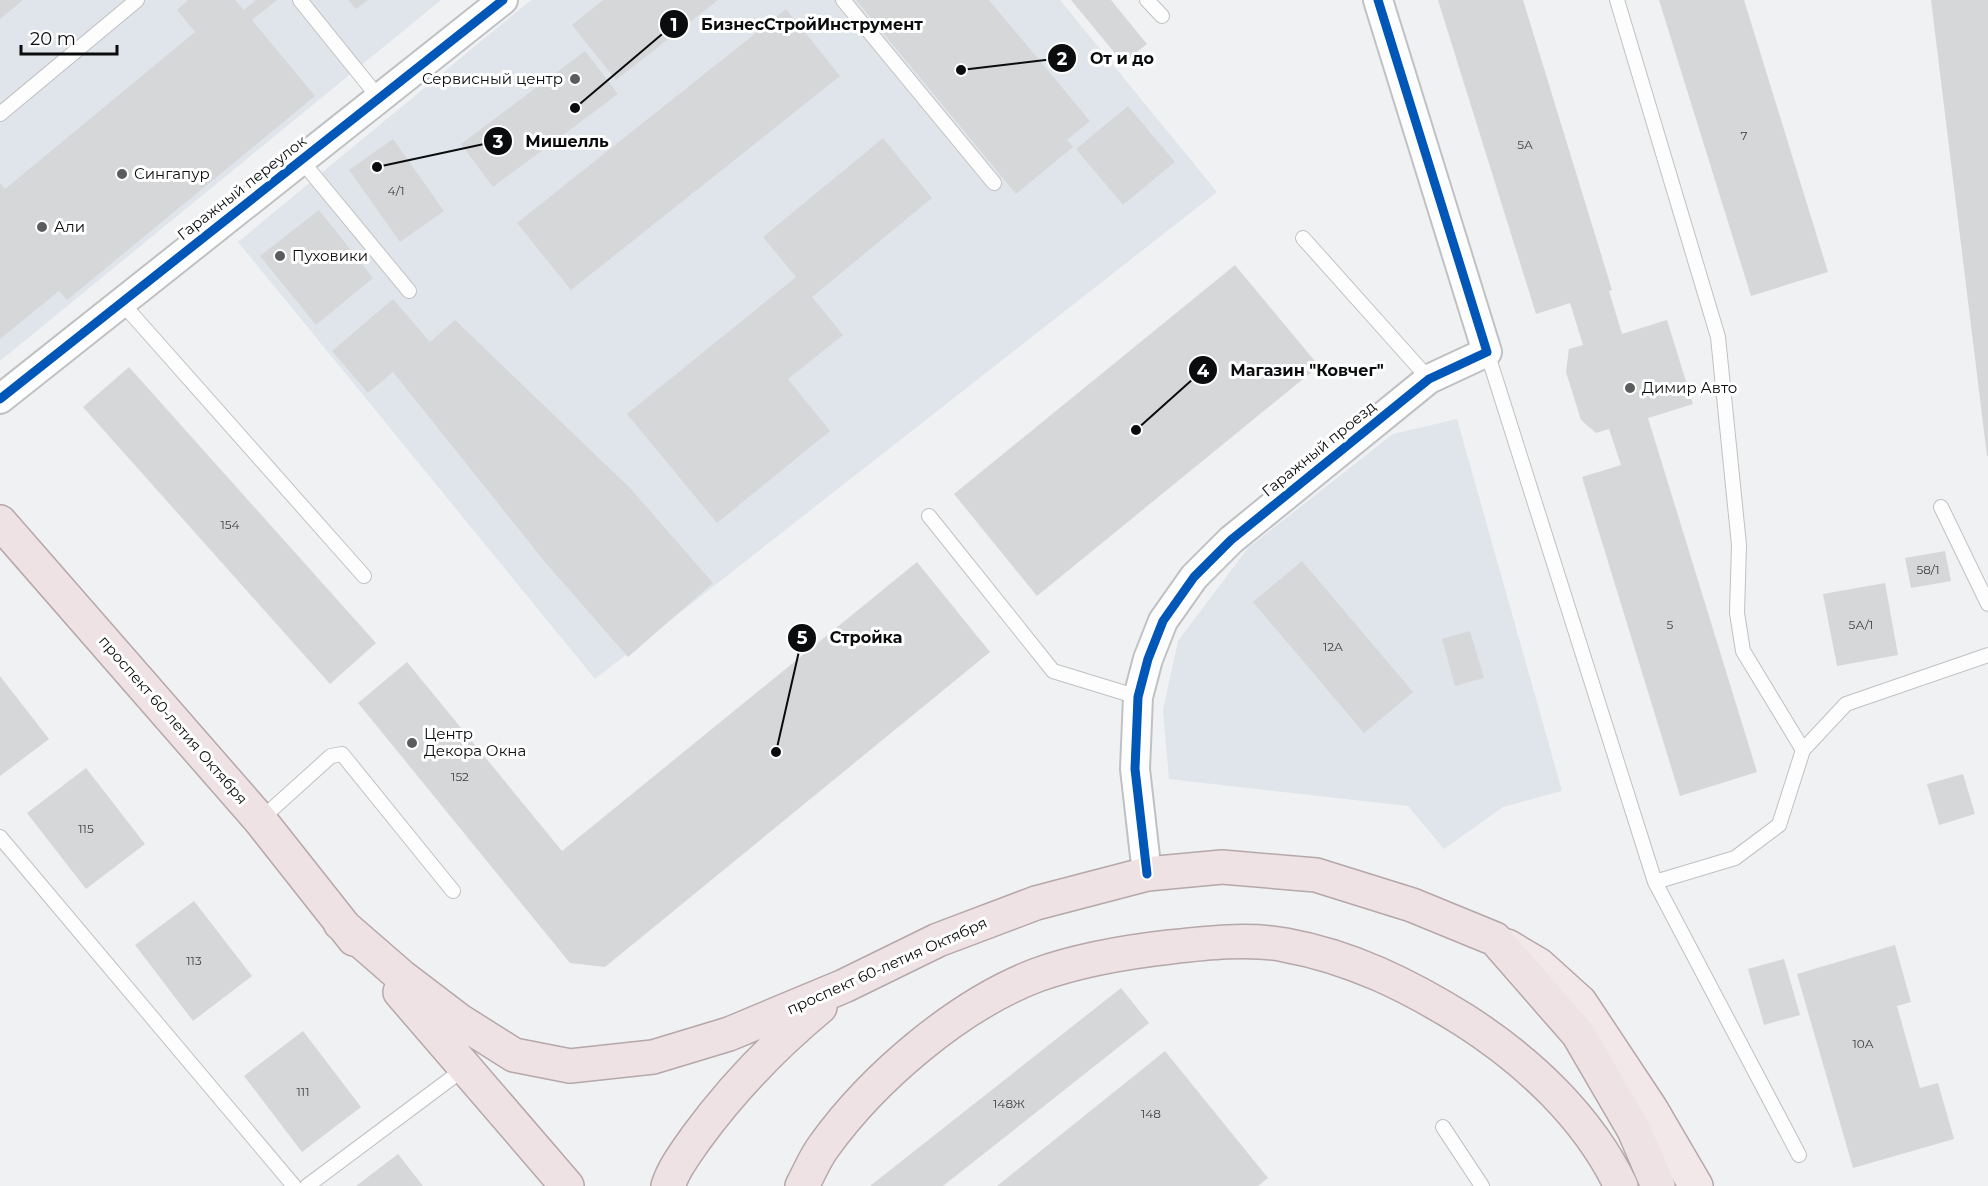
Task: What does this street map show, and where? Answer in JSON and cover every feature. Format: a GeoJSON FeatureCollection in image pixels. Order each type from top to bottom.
{"type":"FeatureCollection","features":[{"type":"Feature","properties":{"kind":"highway","name":"проспект 60-летия Октября"},"geometry":{"type":"LineString","coordinates":[[0,522],[260,820],[340,923],[567,1186]]}},
{"type":"Feature","properties":{"kind":"highway","name":"проспект 60-летия Октября"},"geometry":{"type":"LineString","coordinates":[[340,923],[401,976],[460,1021],[514,1055],[570,1066],[653,1057],[729,1034],[844,986],[938,940],[1036,903],[1147,874],[1221,867],[1316,875],[1412,905],[1495,939],[1578,1034],[1634,1130],[1658,1186]]}},
{"type":"Feature","properties":{"kind":"highway"},"geometry":{"type":"LineString","coordinates":[[802,1186],[824,1147],[881,1079],[952,1019],[1037,975],[1124,952],[1206,943],[1283,944],[1360,964],[1434,1001],[1488,1036],[1544,1081],[1606,1154],[1621,1186]]}},
{"type":"Feature","properties":{"kind":"highway"},"geometry":{"type":"LineString","coordinates":[[668,1186],[673,1171],[717,1109],[775,1044],[844,986]]}},
{"type":"Feature","properties":{"kind":"main road"},"geometry":{"type":"LineString","coordinates":[[1495,939],[1539,966],[1580,1002],[1652,1109],[1696,1186]]}},
{"type":"Feature","properties":{"kind":"street","name":"Гаражный переулок"},"geometry":{"type":"LineString","coordinates":[[0,399],[502,0]]}},
{"type":"Feature","properties":{"kind":"street"},"geometry":{"type":"LineString","coordinates":[[1378,0],[1487,352]]}},
{"type":"Feature","properties":{"kind":"street","name":"Гаражный проезд"},"geometry":{"type":"LineString","coordinates":[[1147,874],[1135,769],[1138,697],[1148,659],[1163,621],[1194,577],[1231,540],[1429,379],[1487,352]]}},
{"type":"Feature","properties":{"kind":"lane"},"geometry":{"type":"LineString","coordinates":[[0,114],[137,0]]}},
{"type":"Feature","properties":{"kind":"lane"},"geometry":{"type":"LineString","coordinates":[[300,0],[380,98]]}},
{"type":"Feature","properties":{"kind":"lane"},"geometry":{"type":"LineString","coordinates":[[843,0],[994,183]]}},
{"type":"Feature","properties":{"kind":"lane"},"geometry":{"type":"LineString","coordinates":[[1147,0],[1162,16]]}},
{"type":"Feature","properties":{"kind":"lane"},"geometry":{"type":"LineString","coordinates":[[1617,0],[1718,337],[1738,545],[1737,613],[1743,651],[1803,750]]}},
{"type":"Feature","properties":{"kind":"lane"},"geometry":{"type":"LineString","coordinates":[[301,160],[409,291]]}},
{"type":"Feature","properties":{"kind":"lane"},"geometry":{"type":"LineString","coordinates":[[1303,238],[1429,379]]}},
{"type":"Feature","properties":{"kind":"lane"},"geometry":{"type":"LineString","coordinates":[[122,303],[364,576]]}},
{"type":"Feature","properties":{"kind":"lane"},"geometry":{"type":"LineString","coordinates":[[1487,352],[1655,882],[1799,1155]]}},
{"type":"Feature","properties":{"kind":"lane"},"geometry":{"type":"LineString","coordinates":[[1941,507],[1984,589],[1988,604]]}},
{"type":"Feature","properties":{"kind":"lane"},"geometry":{"type":"LineString","coordinates":[[929,516],[1053,670],[1138,697]]}},
{"type":"Feature","properties":{"kind":"lane"},"geometry":{"type":"LineString","coordinates":[[1655,882],[1735,858],[1779,825],[1803,750],[1846,704],[1988,655]]}},
{"type":"Feature","properties":{"kind":"lane"},"geometry":{"type":"LineString","coordinates":[[260,820],[331,756],[342,754],[453,891]]}},
{"type":"Feature","properties":{"kind":"lane"},"geometry":{"type":"LineString","coordinates":[[0,837],[294,1186]]}},
{"type":"Feature","properties":{"kind":"lane"},"geometry":{"type":"LineString","coordinates":[[307,1186],[465,1068]]}},
{"type":"Feature","properties":{"kind":"lane"},"geometry":{"type":"LineString","coordinates":[[1443,1127],[1482,1186]]}},
{"type":"Feature","properties":{"kind":"shaded area"},"geometry":{"type":"Polygon","coordinates":[[[0,0],[441,0],[0,361],[0,0]]]}},
{"type":"Feature","properties":{"kind":"shaded area"},"geometry":{"type":"Polygon","coordinates":[[[531,0],[1060,0],[1217,192],[595,679],[238,242],[531,0]]]}},
{"type":"Feature","properties":{"kind":"shaded area"},"geometry":{"type":"Polygon","coordinates":[[[1457,419],[1562,791],[1503,807],[1444,849],[1408,806],[1169,779],[1163,710],[1178,641],[1248,548],[1393,434],[1457,419]]]}},
{"type":"Feature","properties":{"kind":"building"},"geometry":{"type":"Polygon","coordinates":[[[0,0],[23,0],[0,19],[0,0]]]}},
{"type":"Feature","properties":{"kind":"building","name":"Сингапур"},"geometry":{"type":"Polygon","coordinates":[[[188,0],[235,0],[244,10],[256,0],[277,0],[252,20],[315,96],[67,300],[59,291],[0,339],[0,183],[5,189],[195,32],[177,10],[188,0]]]}},
{"type":"Feature","properties":{"kind":"building"},"geometry":{"type":"Polygon","coordinates":[[[348,0],[368,0],[356,9],[348,0]]]}},
{"type":"Feature","properties":{"kind":"building"},"geometry":{"type":"Polygon","coordinates":[[[603,0],[718,0],[616,80],[572,25],[603,0]]]}},
{"type":"Feature","properties":{"kind":"building"},"geometry":{"type":"Polygon","coordinates":[[[856,0],[989,0],[1090,121],[1067,140],[1073,147],[1016,194],[856,0]]]}},
{"type":"Feature","properties":{"kind":"building"},"geometry":{"type":"Polygon","coordinates":[[[1071,0],[1111,0],[1147,44],[1123,63],[1071,0]]]}},
{"type":"Feature","properties":{"kind":"building"},"geometry":{"type":"Polygon","coordinates":[[[1438,0],[1523,0],[1612,290],[1609,291],[1622,334],[1667,320],[1693,404],[1648,418],[1757,772],[1680,796],[1582,477],[1621,465],[1609,429],[1596,433],[1581,420],[1566,372],[1569,349],[1583,345],[1570,303],[1536,314],[1438,0]]]}},
{"type":"Feature","properties":{"kind":"building"},"geometry":{"type":"Polygon","coordinates":[[[1659,0],[1744,0],[1828,272],[1751,296],[1659,0]]]}},
{"type":"Feature","properties":{"kind":"building"},"geometry":{"type":"Polygon","coordinates":[[[1931,0],[1988,0],[1988,456],[1987,456],[1931,0]]]}},
{"type":"Feature","properties":{"kind":"building"},"geometry":{"type":"Polygon","coordinates":[[[786,9],[840,76],[571,290],[517,223],[786,9]]]}},
{"type":"Feature","properties":{"kind":"building"},"geometry":{"type":"Polygon","coordinates":[[[585,51],[618,94],[493,187],[461,144],[585,51]]]}},
{"type":"Feature","properties":{"kind":"building"},"geometry":{"type":"Polygon","coordinates":[[[1128,106],[1175,162],[1123,205],[1076,149],[1128,106]]]}},
{"type":"Feature","properties":{"kind":"building"},"geometry":{"type":"Polygon","coordinates":[[[883,138],[932,198],[812,297],[843,335],[788,379],[830,431],[717,523],[627,414],[796,277],[763,237],[883,138]]]}},
{"type":"Feature","properties":{"kind":"building"},"geometry":{"type":"Polygon","coordinates":[[[393,139],[444,211],[400,242],[349,170],[393,139]]]}},
{"type":"Feature","properties":{"kind":"building"},"geometry":{"type":"Polygon","coordinates":[[[319,210],[373,278],[316,325],[260,256],[319,210]]]}},
{"type":"Feature","properties":{"kind":"building"},"geometry":{"type":"Polygon","coordinates":[[[1235,265],[1319,366],[1037,596],[954,494],[1235,265]]]}},
{"type":"Feature","properties":{"kind":"building"},"geometry":{"type":"Polygon","coordinates":[[[393,299],[430,342],[455,320],[630,488],[713,583],[628,657],[545,562],[393,372],[368,393],[332,351],[393,299]]]}},
{"type":"Feature","properties":{"kind":"building"},"geometry":{"type":"Polygon","coordinates":[[[129,367],[376,643],[330,684],[83,407],[129,367]]]}},
{"type":"Feature","properties":{"kind":"building"},"geometry":{"type":"Polygon","coordinates":[[[1945,551],[1951,581],[1911,588],[1905,558],[1945,551]]]}},
{"type":"Feature","properties":{"kind":"building"},"geometry":{"type":"Polygon","coordinates":[[[1302,561],[1413,692],[1364,733],[1253,602],[1302,561]]]}},
{"type":"Feature","properties":{"kind":"building"},"geometry":{"type":"Polygon","coordinates":[[[917,562],[990,652],[605,967],[570,963],[358,703],[407,662],[562,851],[917,562]]]}},
{"type":"Feature","properties":{"kind":"building"},"geometry":{"type":"Polygon","coordinates":[[[1885,583],[1898,655],[1837,666],[1823,594],[1885,583]]]}},
{"type":"Feature","properties":{"kind":"building"},"geometry":{"type":"Polygon","coordinates":[[[1470,631],[1484,678],[1455,686],[1442,639],[1470,631]]]}},
{"type":"Feature","properties":{"kind":"building"},"geometry":{"type":"Polygon","coordinates":[[[0,676],[49,739],[0,776],[0,676]]]}},
{"type":"Feature","properties":{"kind":"building"},"geometry":{"type":"Polygon","coordinates":[[[86,768],[145,844],[86,889],[27,813],[86,768]]]}},
{"type":"Feature","properties":{"kind":"building"},"geometry":{"type":"Polygon","coordinates":[[[1963,774],[1975,814],[1939,825],[1927,784],[1963,774]]]}},
{"type":"Feature","properties":{"kind":"building"},"geometry":{"type":"Polygon","coordinates":[[[194,901],[252,976],[193,1021],[135,945],[194,901]]]}},
{"type":"Feature","properties":{"kind":"building"},"geometry":{"type":"Polygon","coordinates":[[[1895,945],[1911,1002],[1897,1006],[1920,1088],[1938,1083],[1954,1139],[1853,1168],[1797,974],[1895,945]]]}},
{"type":"Feature","properties":{"kind":"building"},"geometry":{"type":"Polygon","coordinates":[[[1784,959],[1800,1015],[1764,1025],[1748,969],[1784,959]]]}},
{"type":"Feature","properties":{"kind":"building"},"geometry":{"type":"Polygon","coordinates":[[[1121,988],[1149,1023],[943,1186],[870,1186],[1121,988]]]}},
{"type":"Feature","properties":{"kind":"building"},"geometry":{"type":"Polygon","coordinates":[[[303,1031],[361,1107],[302,1152],[244,1076],[303,1031]]]}},
{"type":"Feature","properties":{"kind":"building"},"geometry":{"type":"Polygon","coordinates":[[[1165,1051],[1268,1178],[1258,1186],[997,1186],[1165,1051]]]}},
{"type":"Feature","properties":{"kind":"building"},"geometry":{"type":"Polygon","coordinates":[[[398,1154],[423,1186],[356,1186],[398,1154]]]}},
{"type":"Feature","properties":{"kind":"cycle path"},"geometry":{"type":"LineString","coordinates":[[0,399],[503,0]]}},
{"type":"Feature","properties":{"kind":"cycle path"},"geometry":{"type":"LineString","coordinates":[[1147,874],[1135,769],[1138,697],[1148,659],[1163,621],[1194,577],[1231,540],[1429,379],[1487,352],[1378,0]]}},
{"type":"Feature","properties":{"kind":"place","name":"От и до"},"geometry":{"type":"Point","coordinates":[961,70]}},
{"type":"Feature","properties":{"kind":"place","name":"Сервисный центр"},"geometry":{"type":"Point","coordinates":[575,79]}},
{"type":"Feature","properties":{"kind":"place","name":"БизнесСтройИнструмент"},"geometry":{"type":"Point","coordinates":[575,108]}},
{"type":"Feature","properties":{"kind":"place","name":"Мишелль"},"geometry":{"type":"Point","coordinates":[377,167]}},
{"type":"Feature","properties":{"kind":"place","name":"Сингапур"},"geometry":{"type":"Point","coordinates":[122,174]}},
{"type":"Feature","properties":{"kind":"place","name":"Али"},"geometry":{"type":"Point","coordinates":[42,227]}},
{"type":"Feature","properties":{"kind":"place","name":"Пуховики"},"geometry":{"type":"Point","coordinates":[280,256]}},
{"type":"Feature","properties":{"kind":"place","name":"Димир Авто"},"geometry":{"type":"Point","coordinates":[1630,388]}},
{"type":"Feature","properties":{"kind":"place","name":"Магазин \"Ковчег\""},"geometry":{"type":"Point","coordinates":[1136,430]}},
{"type":"Feature","properties":{"kind":"place","name":"Центр Декора Окна"},"geometry":{"type":"Point","coordinates":[412,743]}},
{"type":"Feature","properties":{"kind":"place","name":"Стройка"},"geometry":{"type":"Point","coordinates":[776,752]}}]}
